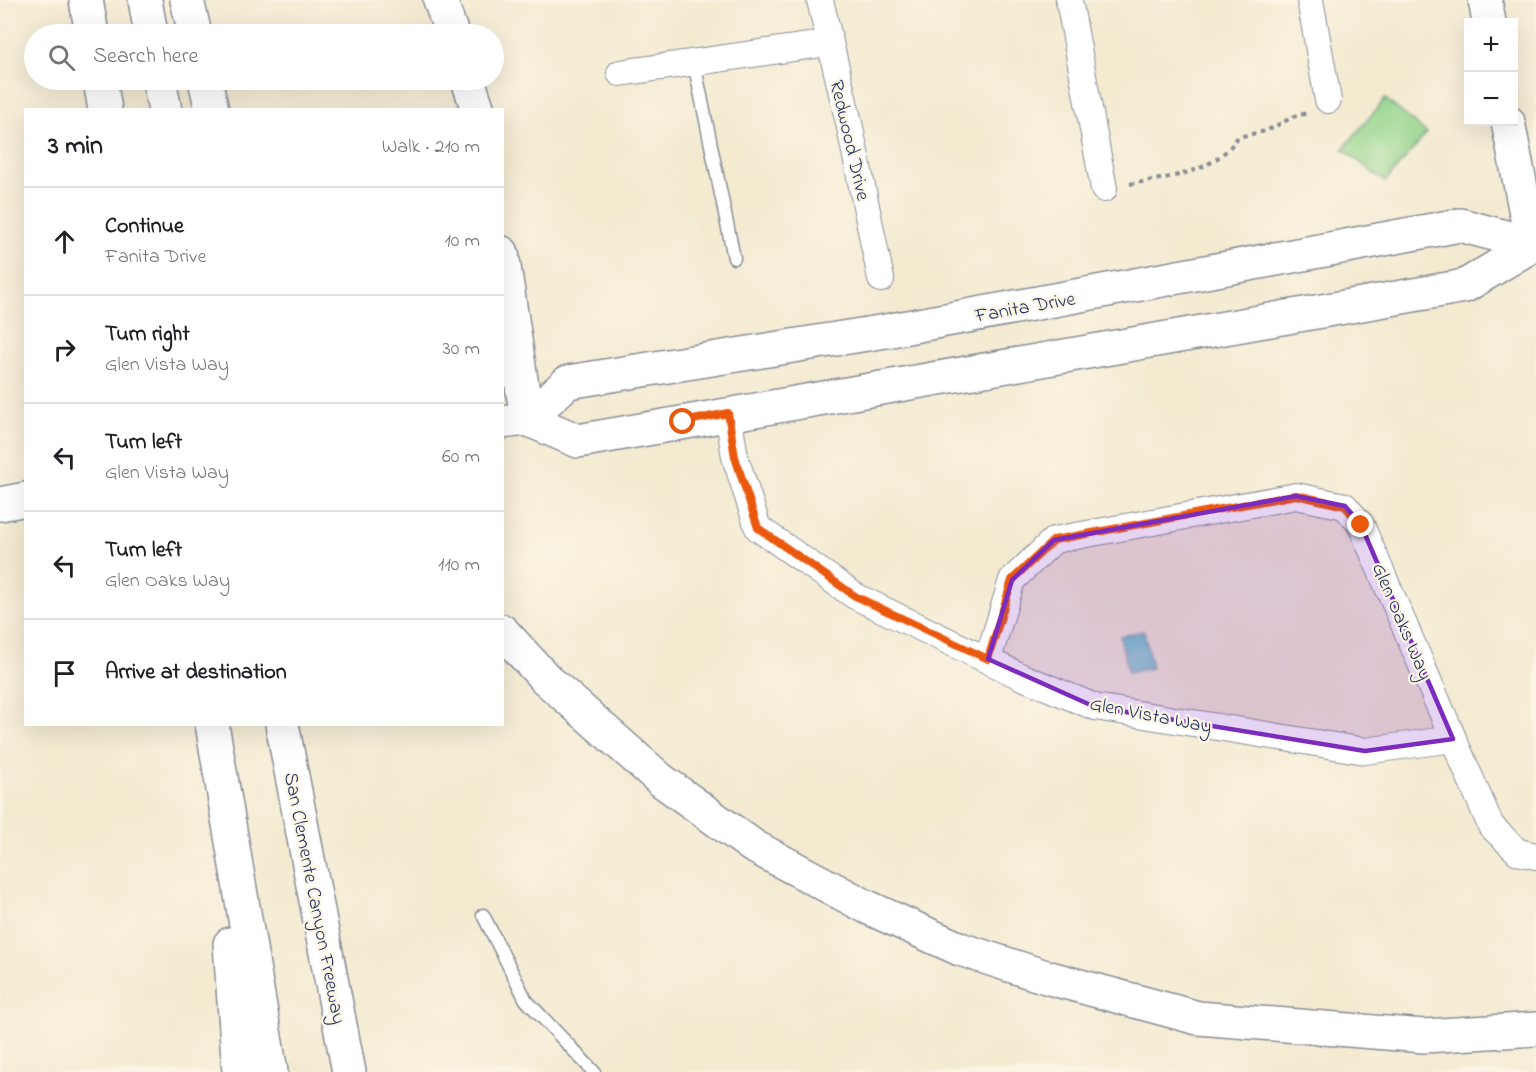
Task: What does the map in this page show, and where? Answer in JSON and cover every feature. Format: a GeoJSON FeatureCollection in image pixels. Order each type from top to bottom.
{"type":"FeatureCollection","features":[{"type":"Feature","properties":{"kind":"main road"},"geometry":{"type":"LineString","coordinates":[[86,0],[90,24]]}},
{"type":"Feature","properties":{"kind":"main road"},"geometry":{"type":"LineString","coordinates":[[145,0],[149,24]]}},
{"type":"Feature","properties":{"kind":"main road"},"geometry":{"type":"LineString","coordinates":[[187,0],[193,24]]}},
{"type":"Feature","properties":{"kind":"main road"},"geometry":{"type":"LineString","coordinates":[[440,0],[448,24]]}},
{"type":"Feature","properties":{"kind":"main road"},"geometry":{"type":"LineString","coordinates":[[1485,0],[1488,18]]}},
{"type":"Feature","properties":{"kind":"main road"},"geometry":{"type":"LineString","coordinates":[[102,90],[105,108]]}},
{"type":"Feature","properties":{"kind":"main road"},"geometry":{"type":"LineString","coordinates":[[161,90],[165,108]]}},
{"type":"Feature","properties":{"kind":"main road"},"geometry":{"type":"LineString","coordinates":[[207,90],[212,108]]}},
{"type":"Feature","properties":{"kind":"main road"},"geometry":{"type":"LineString","coordinates":[[471,90],[477,108]]}},
{"type":"Feature","properties":{"kind":"main road"},"geometry":{"type":"LineString","coordinates":[[504,279],[515,420],[578,441],[1465,286],[1534,244],[1509,126]]}},
{"type":"Feature","properties":{"kind":"main road","name":"Fanita Drive"},"geometry":{"type":"LineString","coordinates":[[515,420],[568,382],[886,331],[1460,225],[1534,244]]}},
{"type":"Feature","properties":{"kind":"main road"},"geometry":{"type":"LineString","coordinates":[[0,504],[24,499]]}},
{"type":"Feature","properties":{"kind":"main road"},"geometry":{"type":"LineString","coordinates":[[504,633],[545,678],[661,780],[753,846],[867,907],[960,949],[1046,977],[1198,1018],[1424,1036],[1536,1029]]}},
{"type":"Feature","properties":{"kind":"main road"},"geometry":{"type":"LineString","coordinates":[[212,726],[271,1072]]}},
{"type":"Feature","properties":{"kind":"main road","name":"San Clemente Canyon Freeway"},"geometry":{"type":"LineString","coordinates":[[282,726],[349,1072]]}},
{"type":"Feature","properties":{"kind":"main road"},"geometry":{"type":"LineString","coordinates":[[218,762],[239,1072]]}},
{"type":"Feature","properties":{"kind":"street","name":"Redwood Drive"},"geometry":{"type":"LineString","coordinates":[[820,0],[828,43],[849,123],[881,279]]}},
{"type":"Feature","properties":{"kind":"street"},"geometry":{"type":"LineString","coordinates":[[1069,0],[1104,189]]}},
{"type":"Feature","properties":{"kind":"street"},"geometry":{"type":"LineString","coordinates":[[1310,0],[1328,100]]}},
{"type":"Feature","properties":{"kind":"street"},"geometry":{"type":"LineString","coordinates":[[620,73],[828,43]]}},
{"type":"Feature","properties":{"kind":"street","name":"Glen Vista Way"},"geometry":{"type":"LineString","coordinates":[[728,413],[735,457],[758,528],[855,596],[1020,676],[1095,707],[1365,751],[1454,739]]}},
{"type":"Feature","properties":{"kind":"street","name":"Glen Oaks Way"},"geometry":{"type":"LineString","coordinates":[[988,659],[1012,580],[1054,540],[1296,495],[1345,506],[1361,525],[1491,826],[1518,852],[1536,856]]}},
{"type":"Feature","properties":{"kind":"lane"},"geometry":{"type":"LineString","coordinates":[[694,62],[734,258]]}},
{"type":"Feature","properties":{"kind":"lane"},"geometry":{"type":"LineString","coordinates":[[483,915],[526,1000],[594,1072]]}},
{"type":"Feature","properties":{"kind":"path"},"geometry":{"type":"LineString","coordinates":[[1104,189],[1197,170],[1227,154],[1238,137],[1266,131],[1293,117],[1311,112],[1328,100]]}},
{"type":"Feature","properties":{"kind":"highlighted area"},"geometry":{"type":"Polygon","coordinates":[[[1296,496],[1345,506],[1361,525],[1453,739],[1365,751],[1095,707],[988,659],[1012,580],[1054,540],[1296,496]]]}},
{"type":"Feature","properties":{"kind":"green space"},"geometry":{"type":"Polygon","coordinates":[[[1385,99],[1427,133],[1385,182],[1343,149],[1385,99]]]}},
{"type":"Feature","properties":{"kind":"water"},"geometry":{"type":"Polygon","coordinates":[[[1144,631],[1152,668],[1128,673],[1120,636],[1144,631]]]}},
{"type":"Feature","properties":{"kind":"route"},"geometry":{"type":"LineString","coordinates":[[683,422],[728,413],[735,457],[758,528],[855,596],[988,659],[1012,580],[1054,540],[1296,495],[1345,506],[1361,525]]}}]}
